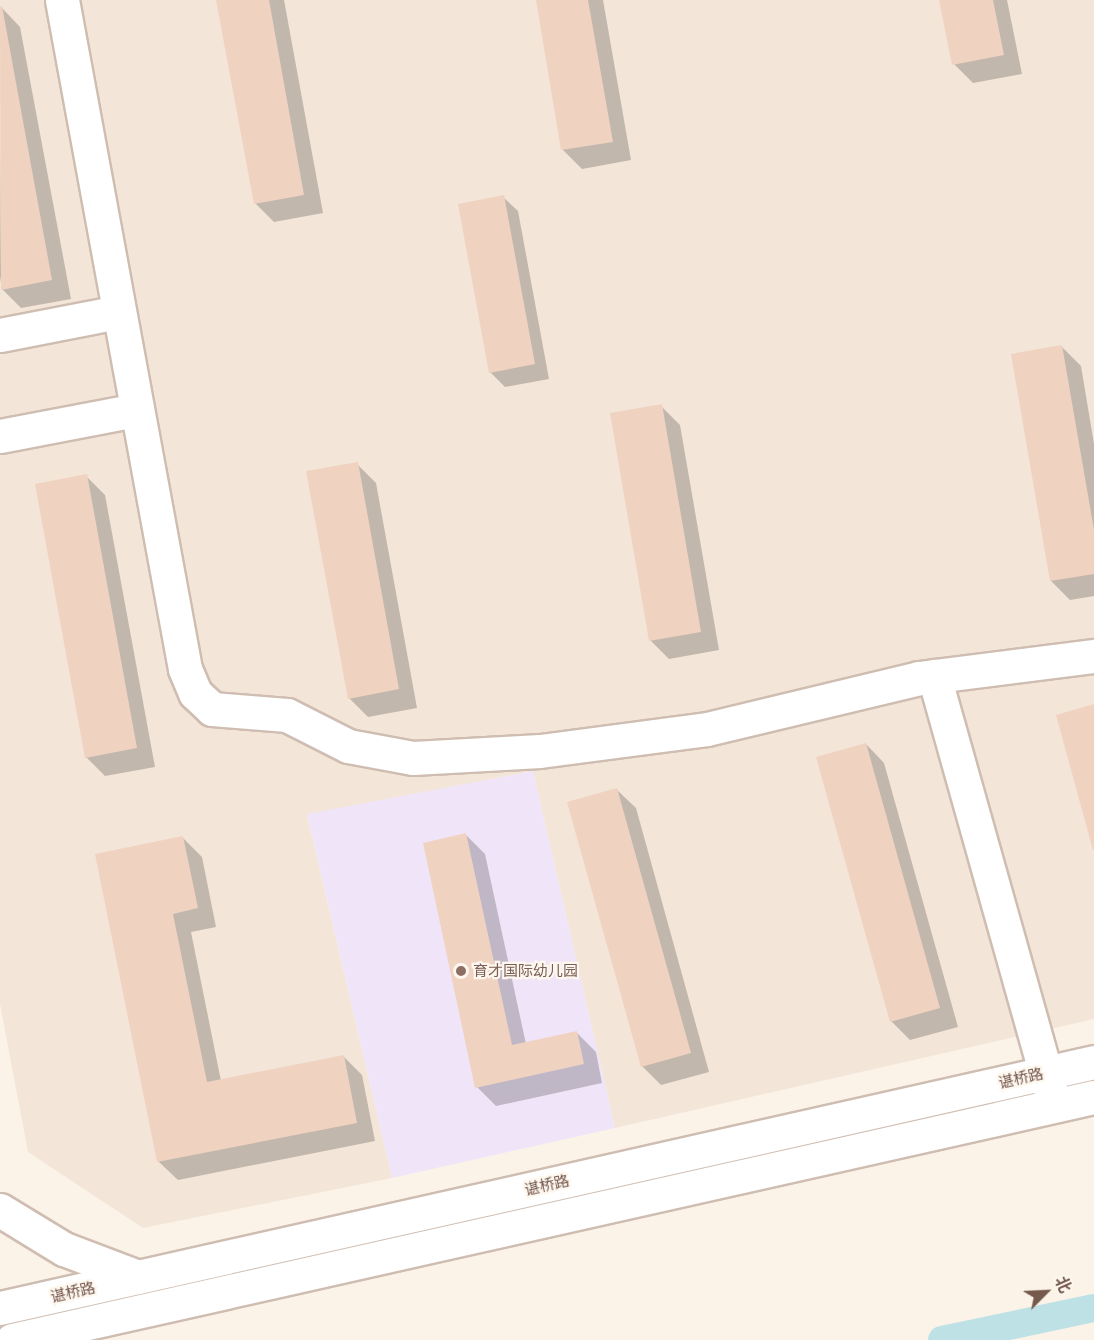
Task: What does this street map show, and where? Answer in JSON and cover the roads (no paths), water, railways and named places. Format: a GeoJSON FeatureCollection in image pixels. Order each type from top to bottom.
{"type":"FeatureCollection","features":[{"type":"Feature","properties":{"kind":"street"},"geometry":{"type":"LineString","coordinates":[[62,0],[185,669],[195,693],[212,708],[287,716],[348,746],[413,758],[540,751],[707,729],[934,676],[1094,656]]}},
{"type":"Feature","properties":{"kind":"street"},"geometry":{"type":"LineString","coordinates":[[0,335],[118,312]]}},
{"type":"Feature","properties":{"kind":"street"},"geometry":{"type":"LineString","coordinates":[[0,436],[136,410]]}},
{"type":"Feature","properties":{"kind":"street"},"geometry":{"type":"LineString","coordinates":[[934,676],[1055,1106]]}},
{"type":"Feature","properties":{"kind":"street","name":"谌桥路"},"geometry":{"type":"LineString","coordinates":[[0,1308],[1094,1062]]}},
{"type":"Feature","properties":{"kind":"street"},"geometry":{"type":"LineString","coordinates":[[12,1340],[1094,1097]]}},
{"type":"Feature","properties":{"kind":"street"},"geometry":{"type":"LineString","coordinates":[[0,1210],[64,1249],[138,1277]]}},
{"type":"Feature","properties":{"kind":"street"},"geometry":{"type":"LineString","coordinates":[[93,1340],[141,1311]]}},
{"type":"Feature","properties":{"kind":"waterway"},"geometry":{"type":"LineString","coordinates":[[942,1340],[1094,1308]]}},
{"type":"Feature","properties":{"kind":"place","name":"育才国际幼儿园"},"geometry":{"type":"Point","coordinates":[461,971]}}]}
